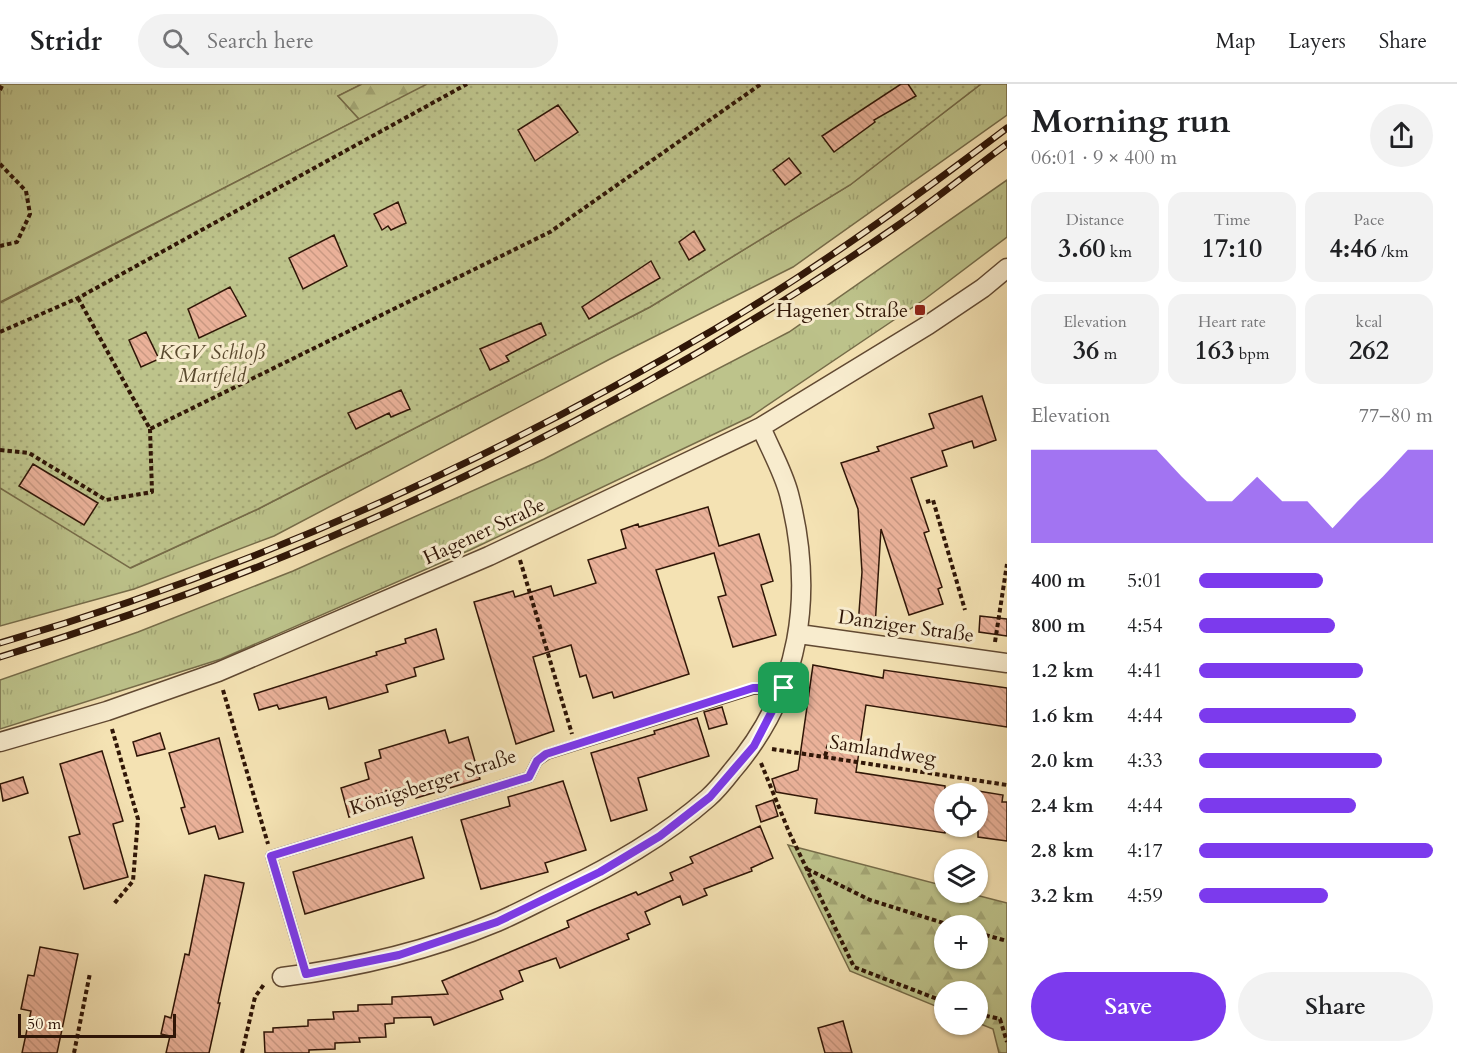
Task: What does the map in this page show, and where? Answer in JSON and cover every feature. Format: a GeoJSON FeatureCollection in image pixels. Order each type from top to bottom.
{"type":"FeatureCollection","features":[{"type":"Feature","properties":{"kind":"street","name":"Hagener Straße"},"geometry":{"type":"LineString","coordinates":[[0,742],[107,711],[218,672],[489,556],[761,427],[927,325],[983,288],[1007,268]]}},
{"type":"Feature","properties":{"kind":"street"},"geometry":{"type":"LineString","coordinates":[[282,977],[399,955],[497,922],[600,872],[660,836],[710,797],[754,746],[784,688],[799,634],[803,589],[800,547],[789,492],[761,427]]}},
{"type":"Feature","properties":{"kind":"street","name":"Danziger Straße"},"geometry":{"type":"LineString","coordinates":[[799,634],[999,662]]}},
{"type":"Feature","properties":{"kind":"lane","name":"Königsberger Straße"},"geometry":{"type":"LineString","coordinates":[[306,974],[271,856],[529,777],[542,756],[574,743],[753,688],[784,688]]}},
{"type":"Feature","properties":{"kind":"path"},"geometry":{"type":"LineString","coordinates":[[0,90],[3,84]]}},
{"type":"Feature","properties":{"kind":"path"},"geometry":{"type":"LineString","coordinates":[[0,332],[78,298],[467,84]]}},
{"type":"Feature","properties":{"kind":"path"},"geometry":{"type":"LineString","coordinates":[[150,429],[550,232],[761,84]]}},
{"type":"Feature","properties":{"kind":"path"},"geometry":{"type":"LineString","coordinates":[[0,164],[26,191],[30,214],[17,242],[0,246]]}},
{"type":"Feature","properties":{"kind":"path"},"geometry":{"type":"LineString","coordinates":[[0,450],[29,453],[106,500],[153,492],[150,429],[78,298]]}},
{"type":"Feature","properties":{"kind":"path"},"geometry":{"type":"LineString","coordinates":[[926,502],[933,500],[965,610]]}},
{"type":"Feature","properties":{"kind":"path"},"geometry":{"type":"LineString","coordinates":[[999,662],[1007,564]]}},
{"type":"Feature","properties":{"kind":"path"},"geometry":{"type":"LineString","coordinates":[[528,586],[574,743]]}},
{"type":"Feature","properties":{"kind":"path"},"geometry":{"type":"LineString","coordinates":[[218,672],[263,828]]}},
{"type":"Feature","properties":{"kind":"path"},"geometry":{"type":"LineString","coordinates":[[107,711],[138,819],[133,880],[113,905]]}},
{"type":"Feature","properties":{"kind":"path"},"geometry":{"type":"LineString","coordinates":[[825,756],[828,744]]}},
{"type":"Feature","properties":{"kind":"path"},"geometry":{"type":"LineString","coordinates":[[754,746],[806,868],[854,967],[934,998]]}},
{"type":"Feature","properties":{"kind":"path","name":"Samlandweg"},"geometry":{"type":"LineString","coordinates":[[754,746],[1007,785]]}},
{"type":"Feature","properties":{"kind":"path"},"geometry":{"type":"LineString","coordinates":[[806,868],[870,900],[934,920]]}},
{"type":"Feature","properties":{"kind":"path"},"geometry":{"type":"LineString","coordinates":[[988,936],[1007,941]]}},
{"type":"Feature","properties":{"kind":"path"},"geometry":{"type":"LineString","coordinates":[[74,1053],[90,973]]}},
{"type":"Feature","properties":{"kind":"path"},"geometry":{"type":"LineString","coordinates":[[242,1053],[260,988],[272,979],[282,977]]}},
{"type":"Feature","properties":{"kind":"path"},"geometry":{"type":"LineString","coordinates":[[988,1016],[1000,1019],[1007,1015]]}},
{"type":"Feature","properties":{"kind":"path"},"geometry":{"type":"LineString","coordinates":[[1000,1019],[1007,1042]]}},
{"type":"Feature","properties":{"kind":"green space"},"geometry":{"type":"Polygon","coordinates":[[[0,84],[362,84],[338,96],[359,119],[0,302],[0,84]]]}},
{"type":"Feature","properties":{"kind":"green space"},"geometry":{"type":"Polygon","coordinates":[[[362,84],[428,84],[360,120],[338,96],[362,84]]]}},
{"type":"Feature","properties":{"kind":"green space","name":"KGV Schloß Martfeld"},"geometry":{"type":"Polygon","coordinates":[[[427,84],[981,84],[850,185],[650,307],[258,509],[130,568],[0,488],[0,303],[427,84]]]}},
{"type":"Feature","properties":{"kind":"green space"},"geometry":{"type":"Polygon","coordinates":[[[981,84],[1007,84],[1007,115],[793,267],[610,359],[274,536],[134,589],[0,626],[0,487],[131,568],[258,509],[650,307],[850,185],[981,84]]]}},
{"type":"Feature","properties":{"kind":"green space"},"geometry":{"type":"Polygon","coordinates":[[[1007,180],[1007,237],[925,299],[750,417],[470,550],[221,659],[0,729],[0,680],[138,632],[293,571],[544,459],[789,332],[1007,180]]]}},
{"type":"Feature","properties":{"kind":"green space"},"geometry":{"type":"Polygon","coordinates":[[[788,845],[934,883],[934,903],[988,903],[988,898],[1007,903],[1007,1053],[999,1053],[993,1029],[988,1027],[988,981],[934,981],[934,1005],[850,971],[788,845]]]}},
{"type":"Feature","properties":{"kind":"building"},"geometry":{"type":"Polygon","coordinates":[[[901,84],[908,84],[916,96],[874,120],[875,122],[834,152],[822,136],[901,84]]]}},
{"type":"Feature","properties":{"kind":"building"},"geometry":{"type":"Polygon","coordinates":[[[558,105],[578,132],[535,161],[518,130],[558,105]]]}},
{"type":"Feature","properties":{"kind":"building"},"geometry":{"type":"Polygon","coordinates":[[[789,158],[801,173],[785,185],[773,170],[789,158]]]}},
{"type":"Feature","properties":{"kind":"building"},"geometry":{"type":"Polygon","coordinates":[[[398,202],[406,223],[391,230],[388,226],[382,230],[374,214],[398,202]]]}},
{"type":"Feature","properties":{"kind":"building"},"geometry":{"type":"Polygon","coordinates":[[[694,231],[705,250],[689,260],[679,242],[694,231]]]}},
{"type":"Feature","properties":{"kind":"building"},"geometry":{"type":"Polygon","coordinates":[[[334,235],[347,266],[303,289],[289,258],[334,235]]]}},
{"type":"Feature","properties":{"kind":"building"},"geometry":{"type":"Polygon","coordinates":[[[651,261],[660,278],[589,319],[582,307],[651,261]]]}},
{"type":"Feature","properties":{"kind":"building"},"geometry":{"type":"Polygon","coordinates":[[[230,287],[246,316],[199,338],[188,309],[230,287]]]}},
{"type":"Feature","properties":{"kind":"building"},"geometry":{"type":"Polygon","coordinates":[[[541,323],[546,335],[506,356],[509,361],[490,370],[480,349],[541,323]]]}},
{"type":"Feature","properties":{"kind":"building"},"geometry":{"type":"Polygon","coordinates":[[[146,332],[159,359],[141,367],[129,340],[146,332]]]}},
{"type":"Feature","properties":{"kind":"building"},"geometry":{"type":"Polygon","coordinates":[[[401,390],[410,409],[391,417],[389,413],[356,429],[348,413],[401,390]]]}},
{"type":"Feature","properties":{"kind":"building"},"geometry":{"type":"Polygon","coordinates":[[[982,396],[996,440],[974,448],[972,441],[942,451],[947,466],[911,478],[929,531],[924,533],[942,587],[938,589],[943,604],[909,615],[881,529],[875,627],[858,626],[862,572],[858,509],[841,463],[879,451],[877,447],[934,428],[929,414],[982,396]]]}},
{"type":"Feature","properties":{"kind":"building"},"geometry":{"type":"Polygon","coordinates":[[[33,464],[98,503],[84,525],[19,486],[33,464]]]}},
{"type":"Feature","properties":{"kind":"building"},"geometry":{"type":"Polygon","coordinates":[[[708,507],[719,546],[759,534],[773,581],[761,585],[776,635],[733,647],[718,597],[726,595],[714,553],[656,570],[689,674],[614,698],[612,692],[593,698],[586,675],[580,677],[571,645],[533,657],[554,731],[516,744],[474,602],[513,591],[515,597],[551,586],[554,596],[596,583],[588,560],[626,548],[621,530],[708,507]]]}},
{"type":"Feature","properties":{"kind":"building"},"geometry":{"type":"Polygon","coordinates":[[[980,616],[1007,619],[1007,636],[979,632],[980,616]]]}},
{"type":"Feature","properties":{"kind":"building"},"geometry":{"type":"Polygon","coordinates":[[[436,629],[444,659],[414,668],[416,676],[386,685],[388,692],[329,709],[326,697],[279,709],[277,705],[259,710],[254,694],[377,655],[376,652],[406,643],[405,639],[436,629]]]}},
{"type":"Feature","properties":{"kind":"building"},"geometry":{"type":"Polygon","coordinates":[[[813,665],[883,678],[884,670],[1007,688],[1007,727],[866,705],[856,772],[934,784],[934,831],[815,813],[817,799],[776,792],[772,779],[798,770],[813,665]]]}},
{"type":"Feature","properties":{"kind":"building"},"geometry":{"type":"Polygon","coordinates":[[[722,707],[727,724],[709,729],[704,712],[722,707]]]}},
{"type":"Feature","properties":{"kind":"building"},"geometry":{"type":"Polygon","coordinates":[[[697,718],[709,756],[638,778],[647,810],[611,821],[591,753],[655,734],[654,731],[697,718]]]}},
{"type":"Feature","properties":{"kind":"building"},"geometry":{"type":"Polygon","coordinates":[[[445,730],[449,743],[468,737],[480,779],[416,798],[412,785],[379,794],[383,807],[349,817],[341,788],[369,779],[365,763],[381,758],[379,750],[445,730]]]}},
{"type":"Feature","properties":{"kind":"building"},"geometry":{"type":"Polygon","coordinates":[[[160,733],[165,749],[137,756],[133,742],[160,733]]]}},
{"type":"Feature","properties":{"kind":"building"},"geometry":{"type":"Polygon","coordinates":[[[219,738],[243,832],[219,839],[215,826],[189,834],[181,808],[185,807],[169,753],[219,738]]]}},
{"type":"Feature","properties":{"kind":"building"},"geometry":{"type":"Polygon","coordinates":[[[102,751],[123,821],[113,824],[128,877],[84,889],[69,837],[80,834],[60,764],[102,751]]]}},
{"type":"Feature","properties":{"kind":"building"},"geometry":{"type":"Polygon","coordinates":[[[23,777],[28,793],[3,801],[0,784],[23,777]]]}},
{"type":"Feature","properties":{"kind":"building"},"geometry":{"type":"Polygon","coordinates":[[[563,781],[586,850],[545,863],[548,872],[481,889],[461,820],[510,806],[508,797],[563,781]]]}},
{"type":"Feature","properties":{"kind":"building"},"geometry":{"type":"Polygon","coordinates":[[[988,793],[1003,795],[1002,802],[1007,802],[1007,841],[978,837],[988,837],[988,793]]]}},
{"type":"Feature","properties":{"kind":"building"},"geometry":{"type":"Polygon","coordinates":[[[773,800],[778,816],[761,822],[756,806],[773,800]]]}},
{"type":"Feature","properties":{"kind":"building"},"geometry":{"type":"Polygon","coordinates":[[[760,826],[773,858],[751,868],[752,871],[704,889],[707,895],[683,905],[680,896],[645,912],[650,924],[627,934],[629,939],[560,968],[556,958],[519,971],[523,981],[500,991],[503,999],[434,1025],[431,1017],[394,1018],[394,1023],[385,1024],[386,1037],[359,1038],[360,1042],[335,1043],[335,1049],[309,1050],[309,1053],[265,1053],[264,1032],[273,1032],[273,1028],[308,1026],[308,1020],[334,1019],[333,1012],[358,1011],[358,1005],[392,1004],[392,997],[448,994],[442,981],[569,927],[567,921],[636,892],[638,895],[673,880],[670,873],[693,863],[690,857],[760,826]]]}},
{"type":"Feature","properties":{"kind":"building"},"geometry":{"type":"Polygon","coordinates":[[[412,837],[424,878],[305,914],[293,872],[412,837]]]}},
{"type":"Feature","properties":{"kind":"building"},"geometry":{"type":"Polygon","coordinates":[[[205,875],[244,883],[218,1003],[220,1003],[209,1053],[166,1053],[170,1036],[161,1034],[165,1016],[171,1018],[185,954],[189,955],[205,875]]]}},
{"type":"Feature","properties":{"kind":"building"},"geometry":{"type":"Polygon","coordinates":[[[40,947],[78,954],[57,1053],[22,1053],[31,1011],[21,1009],[28,975],[34,976],[40,947]]]}},
{"type":"Feature","properties":{"kind":"building"},"geometry":{"type":"Polygon","coordinates":[[[843,1021],[852,1053],[825,1053],[818,1028],[843,1021]]]}},
{"type":"Feature","properties":{"kind":"railway"},"geometry":{"type":"LineString","coordinates":[[0,643],[186,582],[277,546],[367,508],[544,423],[630,377],[753,306],[900,207],[1007,128]]}},
{"type":"Feature","properties":{"kind":"railway"},"geometry":{"type":"LineString","coordinates":[[0,657],[118,619],[236,576],[351,528],[465,476],[577,420],[687,359],[793,295],[911,216],[1007,144]]}},
{"type":"Feature","properties":{"kind":"place","name":"Hagener Straße"},"geometry":{"type":"Point","coordinates":[920,310]}},
{"type":"Feature","properties":{"kind":"route"},"geometry":{"type":"LineString","coordinates":[[753,688],[784,688],[754,746],[710,797],[660,836],[600,872],[497,922],[399,955],[306,974],[271,856],[529,777],[542,756],[574,743],[753,688]]}}]}
